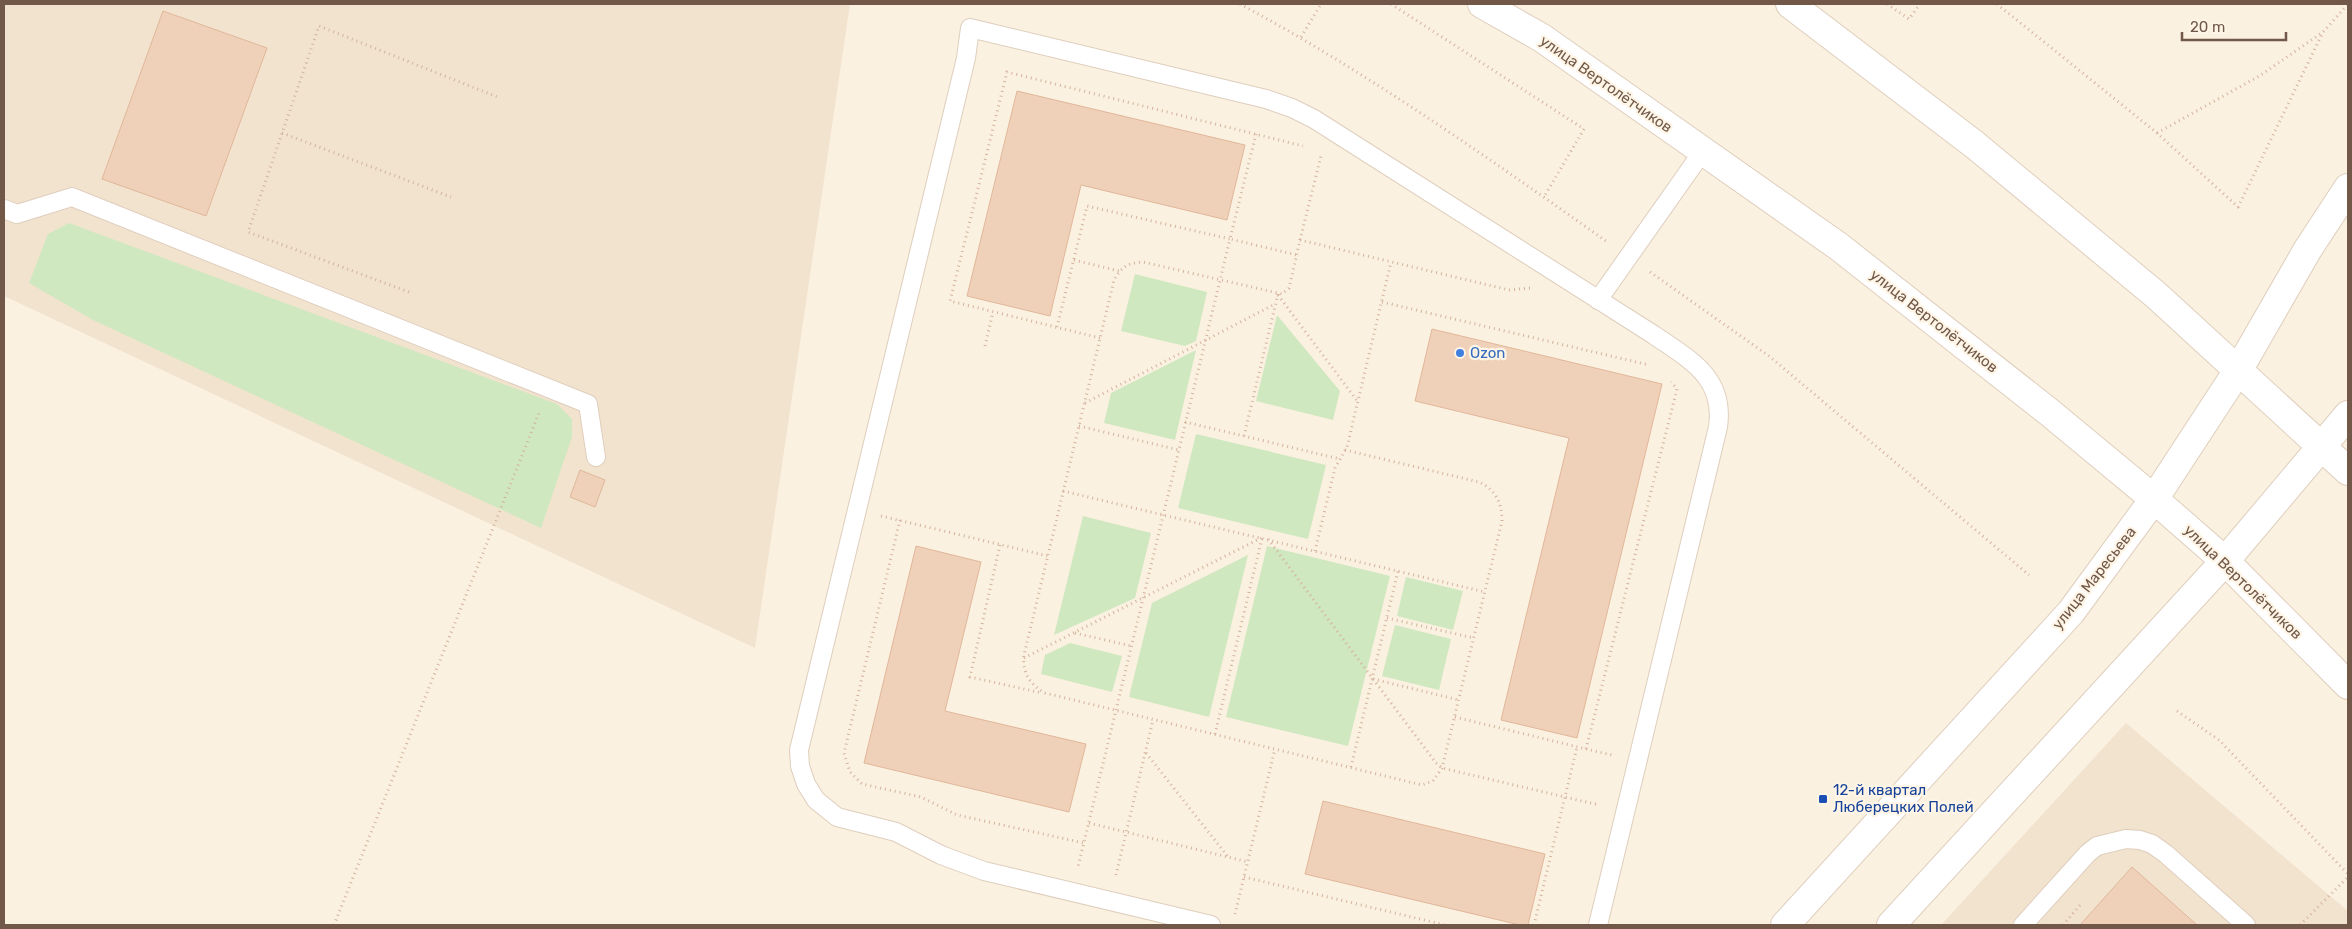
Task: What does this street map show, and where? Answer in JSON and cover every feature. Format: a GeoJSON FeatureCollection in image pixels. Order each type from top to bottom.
{"type":"FeatureCollection","features":[{"type":"Feature","properties":{"kind":"street","name":"улица Вертолётчиков"},"geometry":{"type":"LineString","coordinates":[[1482,4],[1542,38],[1838,246],[2154,499],[2225,561],[2348,685]]}},
{"type":"Feature","properties":{"kind":"street"},"geometry":{"type":"LineString","coordinates":[[1790,4],[1975,145],[2171,308],[2348,471]]}},
{"type":"Feature","properties":{"kind":"street","name":"улица Маресьева"},"geometry":{"type":"LineString","coordinates":[[1785,925],[2071,612],[2154,499],[2239,369],[2308,249],[2348,188]]}},
{"type":"Feature","properties":{"kind":"street"},"geometry":{"type":"LineString","coordinates":[[1891,925],[2225,561],[2348,415]]}},
{"type":"Feature","properties":{"kind":"lane"},"geometry":{"type":"LineString","coordinates":[[1211,925],[984,871],[941,855],[896,832],[837,818],[816,800],[806,784],[800,766],[799,750],[966,58],[970,28],[1266,99],[1292,108],[1327,128],[1558,274],[1665,343],[1702,371],[1716,392],[1720,414],[1598,925]]}},
{"type":"Feature","properties":{"kind":"lane"},"geometry":{"type":"LineString","coordinates":[[1598,300],[1702,151]]}},
{"type":"Feature","properties":{"kind":"lane"},"geometry":{"type":"LineString","coordinates":[[4,209],[17,214],[72,198],[588,404],[596,457]]}},
{"type":"Feature","properties":{"kind":"lane"},"geometry":{"type":"LineString","coordinates":[[2023,925],[2088,852],[2107,842],[2126,839],[2152,844],[2166,854],[2246,925]]}},
{"type":"Feature","properties":{"kind":"path"},"geometry":{"type":"LineString","coordinates":[[1301,37],[1321,4]]}},
{"type":"Feature","properties":{"kind":"path"},"geometry":{"type":"LineString","coordinates":[[1391,4],[1584,129],[1544,198]]}},
{"type":"Feature","properties":{"kind":"path"},"geometry":{"type":"LineString","coordinates":[[1887,4],[1908,19],[1920,4]]}},
{"type":"Feature","properties":{"kind":"path"},"geometry":{"type":"LineString","coordinates":[[1997,4],[2157,133],[2238,207],[2324,32],[2348,4]]}},
{"type":"Feature","properties":{"kind":"path"},"geometry":{"type":"LineString","coordinates":[[409,292],[248,232],[319,26],[500,98]]}},
{"type":"Feature","properties":{"kind":"path"},"geometry":{"type":"LineString","coordinates":[[2157,133],[2262,75],[2324,32]]}},
{"type":"Feature","properties":{"kind":"path"},"geometry":{"type":"LineString","coordinates":[[1100,338],[950,302],[1007,72],[1322,151]]}},
{"type":"Feature","properties":{"kind":"path"},"geometry":{"type":"LineString","coordinates":[[1045,693],[1036,688],[1028,679],[1024,668],[1024,658],[1114,280],[1119,271],[1131,262],[1143,262],[1278,294],[1285,293],[1289,288],[1327,128]]}},
{"type":"Feature","properties":{"kind":"path"},"geometry":{"type":"LineString","coordinates":[[282,133],[451,198]]}},
{"type":"Feature","properties":{"kind":"path"},"geometry":{"type":"LineString","coordinates":[[1072,892],[1256,134]]}},
{"type":"Feature","properties":{"kind":"path"},"geometry":{"type":"LineString","coordinates":[[1057,327],[1088,206],[1297,255]]}},
{"type":"Feature","properties":{"kind":"path"},"geometry":{"type":"LineString","coordinates":[[1300,240],[1516,291],[1537,286],[1558,274]]}},
{"type":"Feature","properties":{"kind":"path"},"geometry":{"type":"LineString","coordinates":[[1074,260],[1119,271]]}},
{"type":"Feature","properties":{"kind":"path"},"geometry":{"type":"LineString","coordinates":[[1315,551],[1335,468],[1345,450],[1358,402],[1392,262]]}},
{"type":"Feature","properties":{"kind":"path"},"geometry":{"type":"LineString","coordinates":[[1244,436],[1278,294]]}},
{"type":"Feature","properties":{"kind":"path"},"geometry":{"type":"LineString","coordinates":[[1278,294],[1358,402]]}},
{"type":"Feature","properties":{"kind":"path"},"geometry":{"type":"LineString","coordinates":[[1382,302],[1652,366]]}},
{"type":"Feature","properties":{"kind":"path"},"geometry":{"type":"LineString","coordinates":[[1084,404],[1275,304]]}},
{"type":"Feature","properties":{"kind":"path"},"geometry":{"type":"LineString","coordinates":[[985,346],[993,312]]}},
{"type":"Feature","properties":{"kind":"path"},"geometry":{"type":"LineString","coordinates":[[1455,717],[1586,749],[1677,389],[1666,376]]}},
{"type":"Feature","properties":{"kind":"path"},"geometry":{"type":"LineString","coordinates":[[334,925],[549,388]]}},
{"type":"Feature","properties":{"kind":"path"},"geometry":{"type":"LineString","coordinates":[[1186,422],[1340,459]]}},
{"type":"Feature","properties":{"kind":"path"},"geometry":{"type":"LineString","coordinates":[[1079,426],[1179,450]]}},
{"type":"Feature","properties":{"kind":"path"},"geometry":{"type":"LineString","coordinates":[[1000,544],[970,677],[1045,693],[1422,785],[1433,781],[1442,768],[1502,521],[1502,510],[1493,492],[1479,482],[1345,450]]}},
{"type":"Feature","properties":{"kind":"path"},"geometry":{"type":"LineString","coordinates":[[1064,490],[1485,592]]}},
{"type":"Feature","properties":{"kind":"path"},"geometry":{"type":"LineString","coordinates":[[856,510],[1048,556]]}},
{"type":"Feature","properties":{"kind":"path"},"geometry":{"type":"LineString","coordinates":[[900,520],[844,752],[850,772],[862,784],[921,797],[957,815],[1084,843]]}},
{"type":"Feature","properties":{"kind":"path"},"geometry":{"type":"LineString","coordinates":[[1024,658],[1261,538]]}},
{"type":"Feature","properties":{"kind":"path"},"geometry":{"type":"LineString","coordinates":[[1215,735],[1261,538]]}},
{"type":"Feature","properties":{"kind":"path"},"geometry":{"type":"LineString","coordinates":[[1268,539],[1433,760],[1442,768],[1626,812]]}},
{"type":"Feature","properties":{"kind":"path"},"geometry":{"type":"LineString","coordinates":[[1351,768],[1398,571]]}},
{"type":"Feature","properties":{"kind":"path"},"geometry":{"type":"LineString","coordinates":[[1387,618],[1474,638]]}},
{"type":"Feature","properties":{"kind":"path"},"geometry":{"type":"LineString","coordinates":[[1074,632],[1131,646]]}},
{"type":"Feature","properties":{"kind":"path"},"geometry":{"type":"LineString","coordinates":[[1372,679],[1459,700]]}},
{"type":"Feature","properties":{"kind":"path"},"geometry":{"type":"LineString","coordinates":[[2176,711],[2219,740],[2348,876],[2300,925]]}},
{"type":"Feature","properties":{"kind":"path"},"geometry":{"type":"LineString","coordinates":[[1109,901],[1153,720]]}},
{"type":"Feature","properties":{"kind":"path"},"geometry":{"type":"LineString","coordinates":[[1534,925],[1577,747]]}},
{"type":"Feature","properties":{"kind":"path"},"geometry":{"type":"LineString","coordinates":[[1234,917],[1275,749]]}},
{"type":"Feature","properties":{"kind":"path"},"geometry":{"type":"LineString","coordinates":[[1145,752],[1229,858]]}},
{"type":"Feature","properties":{"kind":"path"},"geometry":{"type":"LineString","coordinates":[[1089,823],[1248,862]]}},
{"type":"Feature","properties":{"kind":"path"},"geometry":{"type":"LineString","coordinates":[[1244,877],[1445,925]]}},
{"type":"Feature","properties":{"kind":"path"},"geometry":{"type":"LineString","coordinates":[[2063,925],[2089,896]]}},
{"type":"Feature","properties":{"kind":"shaded area"},"geometry":{"type":"Polygon","coordinates":[[[4,4],[850,4],[755,648],[4,296],[4,4]]]}},
{"type":"Feature","properties":{"kind":"shaded area"},"geometry":{"type":"Polygon","coordinates":[[[2126,723],[2348,911],[2348,925],[1941,925],[2126,723]]]}},
{"type":"Feature","properties":{"kind":"green space"},"geometry":{"type":"Polygon","coordinates":[[[69,223],[557,404],[572,419],[572,437],[541,528],[93,320],[29,283],[48,234],[69,223]]]}},
{"type":"Feature","properties":{"kind":"green space"},"geometry":{"type":"Polygon","coordinates":[[[1135,274],[1207,292],[1196,341],[1185,346],[1121,331],[1135,274]]]}},
{"type":"Feature","properties":{"kind":"green space"},"geometry":{"type":"Polygon","coordinates":[[[1277,315],[1340,391],[1333,420],[1256,401],[1277,315]]]}},
{"type":"Feature","properties":{"kind":"green space"},"geometry":{"type":"Polygon","coordinates":[[[1196,350],[1175,440],[1104,423],[1111,393],[1196,350]]]}},
{"type":"Feature","properties":{"kind":"green space"},"geometry":{"type":"Polygon","coordinates":[[[1196,434],[1326,465],[1308,539],[1178,508],[1196,434]]]}},
{"type":"Feature","properties":{"kind":"green space"},"geometry":{"type":"Polygon","coordinates":[[[1083,516],[1151,533],[1135,598],[1054,635],[1083,516]]]}},
{"type":"Feature","properties":{"kind":"green space"},"geometry":{"type":"Polygon","coordinates":[[[1267,546],[1390,576],[1348,746],[1226,717],[1267,546]]]}},
{"type":"Feature","properties":{"kind":"green space"},"geometry":{"type":"Polygon","coordinates":[[[1248,555],[1209,717],[1129,697],[1152,603],[1248,555]]]}},
{"type":"Feature","properties":{"kind":"green space"},"geometry":{"type":"Polygon","coordinates":[[[1406,577],[1463,591],[1453,630],[1397,616],[1406,577]]]}},
{"type":"Feature","properties":{"kind":"green space"},"geometry":{"type":"Polygon","coordinates":[[[1395,625],[1451,639],[1439,690],[1382,676],[1395,625]]]}},
{"type":"Feature","properties":{"kind":"green space"},"geometry":{"type":"Polygon","coordinates":[[[1070,643],[1122,656],[1112,692],[1041,674],[1045,655],[1070,643]]]}},
{"type":"Feature","properties":{"kind":"building"},"geometry":{"type":"Polygon","coordinates":[[[163,11],[267,48],[206,216],[102,179],[163,11]]]}},
{"type":"Feature","properties":{"kind":"building"},"geometry":{"type":"Polygon","coordinates":[[[1017,91],[1245,145],[1227,220],[1081,185],[1050,316],[967,296],[1017,91]]]}},
{"type":"Feature","properties":{"kind":"building"},"geometry":{"type":"Polygon","coordinates":[[[1432,329],[1662,384],[1577,738],[1501,720],[1569,438],[1415,401],[1432,329]]]}},
{"type":"Feature","properties":{"kind":"building"},"geometry":{"type":"Polygon","coordinates":[[[580,470],[605,480],[595,507],[570,497],[580,470]]]}},
{"type":"Feature","properties":{"kind":"building"},"geometry":{"type":"Polygon","coordinates":[[[916,546],[981,562],[945,711],[1086,744],[1069,812],[864,763],[916,546]]]}},
{"type":"Feature","properties":{"kind":"building"},"geometry":{"type":"Polygon","coordinates":[[[1323,801],[1545,854],[1528,925],[1520,925],[1305,874],[1323,801]]]}},
{"type":"Feature","properties":{"kind":"building"},"geometry":{"type":"Polygon","coordinates":[[[2132,867],[2197,925],[2080,925],[2132,867]]]}},
{"type":"Feature","properties":{"kind":"place","name":"Ozon"},"geometry":{"type":"Point","coordinates":[1460,353]}},
{"type":"Feature","properties":{"kind":"place","name":"12-й квартал Люберецких Полей"},"geometry":{"type":"Point","coordinates":[1823,799]}}]}
